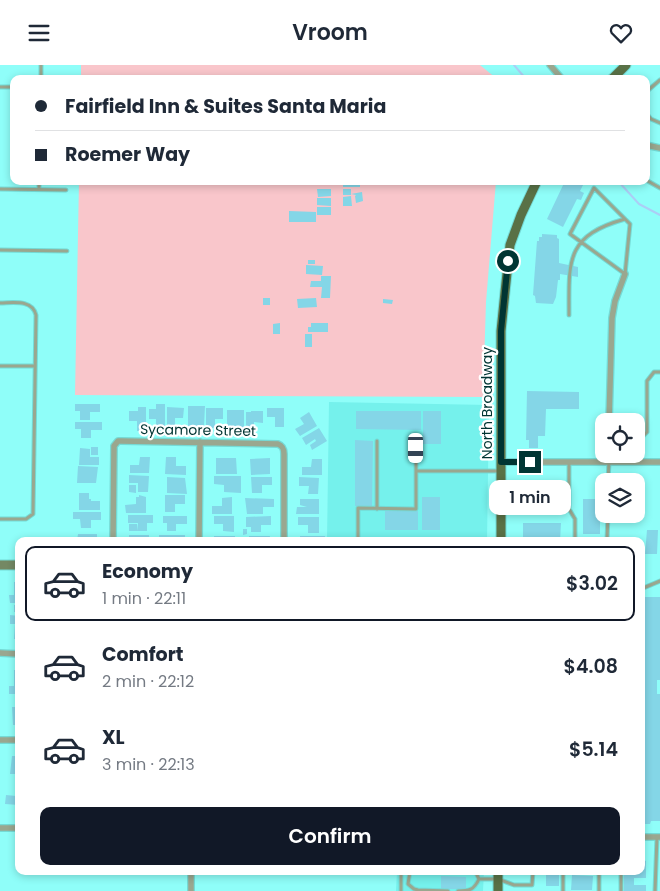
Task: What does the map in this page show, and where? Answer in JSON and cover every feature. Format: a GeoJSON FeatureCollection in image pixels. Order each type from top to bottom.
{"type":"FeatureCollection","features":[{"type":"Feature","properties":{"kind":"main road"},"geometry":{"type":"LineString","coordinates":[[616,75],[626,65]]}},
{"type":"Feature","properties":{"kind":"main road","name":"North Broadway"},"geometry":{"type":"LineString","coordinates":[[501,537],[501,331],[510,245],[535,185]]}},
{"type":"Feature","properties":{"kind":"main road"},"geometry":{"type":"LineString","coordinates":[[498,875],[498,891]]}},
{"type":"Feature","properties":{"kind":"street"},"geometry":{"type":"LineString","coordinates":[[550,65],[559,75]]}},
{"type":"Feature","properties":{"kind":"street"},"geometry":{"type":"LineString","coordinates":[[610,413],[612,318],[615,301],[625,275]]}},
{"type":"Feature","properties":{"kind":"street","name":"Sycamore Street"},"geometry":{"type":"LineString","coordinates":[[114,537],[115,444],[121,441],[281,445],[284,455],[284,537]]}},
{"type":"Feature","properties":{"kind":"street"},"geometry":{"type":"LineString","coordinates":[[198,537],[200,442]]}},
{"type":"Feature","properties":{"kind":"street"},"geometry":{"type":"LineString","coordinates":[[501,467],[595,462]]}},
{"type":"Feature","properties":{"kind":"street"},"geometry":{"type":"LineString","coordinates":[[645,462],[660,462]]}},
{"type":"Feature","properties":{"kind":"street"},"geometry":{"type":"LineString","coordinates":[[0,565],[15,565]]}},
{"type":"Feature","properties":{"kind":"street"},"geometry":{"type":"LineString","coordinates":[[0,653],[15,654]]}},
{"type":"Feature","properties":{"kind":"street"},"geometry":{"type":"LineString","coordinates":[[0,740],[15,740]]}},
{"type":"Feature","properties":{"kind":"street"},"geometry":{"type":"LineString","coordinates":[[0,828],[15,828]]}},
{"type":"Feature","properties":{"kind":"street"},"geometry":{"type":"LineString","coordinates":[[645,837],[658,837]]}},
{"type":"Feature","properties":{"kind":"street"},"geometry":{"type":"LineString","coordinates":[[191,875],[191,891]]}},
{"type":"Feature","properties":{"kind":"lane"},"geometry":{"type":"LineString","coordinates":[[650,89],[660,80]]}},
{"type":"Feature","properties":{"kind":"lane"},"geometry":{"type":"LineString","coordinates":[[594,188],[630,224],[625,275],[570,234],[594,188]]}},
{"type":"Feature","properties":{"kind":"lane"},"geometry":{"type":"LineString","coordinates":[[0,189],[66,190]]}},
{"type":"Feature","properties":{"kind":"lane"},"geometry":{"type":"LineString","coordinates":[[569,315],[568,278],[571,262],[580,242],[588,234],[601,227],[625,219]]}},
{"type":"Feature","properties":{"kind":"lane"},"geometry":{"type":"LineString","coordinates":[[0,250],[67,251]]}},
{"type":"Feature","properties":{"kind":"lane"},"geometry":{"type":"LineString","coordinates":[[0,303],[29,304],[34,309],[36,315],[33,514],[26,519],[0,519]]}},
{"type":"Feature","properties":{"kind":"lane"},"geometry":{"type":"LineString","coordinates":[[0,366],[34,366]]}},
{"type":"Feature","properties":{"kind":"lane"},"geometry":{"type":"LineString","coordinates":[[645,434],[646,381],[654,372],[660,372]]}},
{"type":"Feature","properties":{"kind":"lane"},"geometry":{"type":"LineString","coordinates":[[377,441],[377,509]]}},
{"type":"Feature","properties":{"kind":"lane"},"geometry":{"type":"LineString","coordinates":[[358,537],[358,509],[416,509],[416,441]]}},
{"type":"Feature","properties":{"kind":"lane"},"geometry":{"type":"LineString","coordinates":[[569,462],[569,509],[575,519],[574,537]]}},
{"type":"Feature","properties":{"kind":"lane"},"geometry":{"type":"LineString","coordinates":[[416,471],[501,467]]}},
{"type":"Feature","properties":{"kind":"lane"},"geometry":{"type":"LineString","coordinates":[[529,509],[529,489],[533,486],[569,486]]}},
{"type":"Feature","properties":{"kind":"lane"},"geometry":{"type":"LineString","coordinates":[[501,509],[569,509]]}},
{"type":"Feature","properties":{"kind":"lane"},"geometry":{"type":"LineString","coordinates":[[608,523],[608,537]]}},
{"type":"Feature","properties":{"kind":"lane"},"geometry":{"type":"LineString","coordinates":[[645,587],[660,581]]}},
{"type":"Feature","properties":{"kind":"lane"},"geometry":{"type":"LineString","coordinates":[[655,891],[658,837]]}},
{"type":"Feature","properties":{"kind":"lane"},"geometry":{"type":"LineString","coordinates":[[401,875],[401,891]]}},
{"type":"Feature","properties":{"kind":"lane"},"geometry":{"type":"LineString","coordinates":[[409,875],[408,884],[414,889],[448,891]]}},
{"type":"Feature","properties":{"kind":"lane"},"geometry":{"type":"LineString","coordinates":[[477,875],[479,879]]}},
{"type":"Feature","properties":{"kind":"lane"},"geometry":{"type":"LineString","coordinates":[[458,891],[470,891],[479,879],[498,875],[514,885],[532,885],[533,875]]}},
{"type":"Feature","properties":{"kind":"lane"},"geometry":{"type":"LineString","coordinates":[[563,875],[563,891]]}},
{"type":"Feature","properties":{"kind":"lane"},"geometry":{"type":"LineString","coordinates":[[599,875],[599,891]]}},
{"type":"Feature","properties":{"kind":"lane"},"geometry":{"type":"LineString","coordinates":[[621,875],[621,891]]}},
{"type":"Feature","properties":{"kind":"shaded area"},"geometry":{"type":"Polygon","coordinates":[[[81,65],[480,65],[492,75],[81,75],[81,65]]]}},
{"type":"Feature","properties":{"kind":"shaded area"},"geometry":{"type":"Polygon","coordinates":[[[79,185],[496,185],[486,302],[483,397],[75,395],[79,185]]]}},
{"type":"Feature","properties":{"kind":"shaded area"},"geometry":{"type":"Polygon","coordinates":[[[329,402],[489,405],[487,537],[327,537],[329,402]]]}},
{"type":"Feature","properties":{"kind":"shaded area"},"geometry":{"type":"Polygon","coordinates":[[[397,875],[484,875],[483,891],[396,891],[397,875]]]}},
{"type":"Feature","properties":{"kind":"building"},"geometry":{"type":"Polygon","coordinates":[[[343,185],[360,185],[360,187],[343,187],[343,185]]]}},
{"type":"Feature","properties":{"kind":"building"},"geometry":{"type":"Polygon","coordinates":[[[563,185],[583,185],[580,191],[584,193],[581,200],[577,199],[563,227],[547,219],[563,185]]]}},
{"type":"Feature","properties":{"kind":"building"},"geometry":{"type":"Polygon","coordinates":[[[317,189],[331,189],[331,196],[318,197],[317,189]]]}},
{"type":"Feature","properties":{"kind":"building"},"geometry":{"type":"Polygon","coordinates":[[[343,189],[351,189],[351,195],[343,195],[343,189]]]}},
{"type":"Feature","properties":{"kind":"building"},"geometry":{"type":"Polygon","coordinates":[[[362,192],[363,201],[356,203],[356,195],[351,194],[362,192]]]}},
{"type":"Feature","properties":{"kind":"building"},"geometry":{"type":"Polygon","coordinates":[[[351,196],[352,206],[343,206],[343,197],[351,196]]]}},
{"type":"Feature","properties":{"kind":"building"},"geometry":{"type":"Polygon","coordinates":[[[317,198],[331,198],[331,206],[317,205],[317,198]]]}},
{"type":"Feature","properties":{"kind":"building"},"geometry":{"type":"Polygon","coordinates":[[[317,207],[331,207],[331,215],[317,215],[317,207]]]}},
{"type":"Feature","properties":{"kind":"building"},"geometry":{"type":"Polygon","coordinates":[[[289,211],[316,212],[316,222],[289,222],[289,211]]]}},
{"type":"Feature","properties":{"kind":"building"},"geometry":{"type":"Polygon","coordinates":[[[542,234],[557,235],[559,239],[559,263],[578,267],[578,277],[560,274],[553,304],[536,303],[535,296],[533,295],[537,241],[539,241],[539,237],[542,237],[542,234]]]}},
{"type":"Feature","properties":{"kind":"building"},"geometry":{"type":"Polygon","coordinates":[[[308,260],[315,260],[315,264],[308,264],[308,260]]]}},
{"type":"Feature","properties":{"kind":"building"},"geometry":{"type":"Polygon","coordinates":[[[306,265],[323,266],[322,275],[306,274],[306,265]]]}},
{"type":"Feature","properties":{"kind":"building"},"geometry":{"type":"Polygon","coordinates":[[[321,276],[331,276],[330,298],[321,298],[322,287],[310,287],[311,281],[321,281],[321,276]]]}},
{"type":"Feature","properties":{"kind":"building"},"geometry":{"type":"Polygon","coordinates":[[[263,298],[270,298],[270,305],[263,305],[263,298]]]}},
{"type":"Feature","properties":{"kind":"building"},"geometry":{"type":"Polygon","coordinates":[[[316,298],[317,307],[298,308],[297,299],[316,298]]]}},
{"type":"Feature","properties":{"kind":"building"},"geometry":{"type":"Polygon","coordinates":[[[383,299],[393,300],[392,304],[383,303],[383,299]]]}},
{"type":"Feature","properties":{"kind":"building"},"geometry":{"type":"Polygon","coordinates":[[[280,323],[280,334],[273,334],[273,324],[280,323]]]}},
{"type":"Feature","properties":{"kind":"building"},"geometry":{"type":"Polygon","coordinates":[[[311,323],[328,323],[328,332],[308,332],[308,327],[311,327],[311,323]]]}},
{"type":"Feature","properties":{"kind":"building"},"geometry":{"type":"Polygon","coordinates":[[[305,334],[312,334],[312,347],[305,347],[305,334]]]}},
{"type":"Feature","properties":{"kind":"building"},"geometry":{"type":"Polygon","coordinates":[[[527,391],[579,392],[579,409],[546,409],[545,436],[538,436],[538,448],[529,448],[529,440],[526,440],[527,391]]]}},
{"type":"Feature","properties":{"kind":"building"},"geometry":{"type":"Polygon","coordinates":[[[75,404],[100,404],[100,412],[90,412],[90,420],[80,420],[80,411],[75,411],[75,404]]]}},
{"type":"Feature","properties":{"kind":"building"},"geometry":{"type":"Polygon","coordinates":[[[156,404],[165,404],[165,429],[156,429],[156,419],[149,419],[149,409],[156,409],[156,404]]]}},
{"type":"Feature","properties":{"kind":"building"},"geometry":{"type":"Polygon","coordinates":[[[188,406],[205,406],[204,426],[188,426],[188,406]]]}},
{"type":"Feature","properties":{"kind":"building"},"geometry":{"type":"Polygon","coordinates":[[[138,407],[146,407],[146,431],[137,431],[137,421],[129,421],[129,411],[138,411],[138,407]]]}},
{"type":"Feature","properties":{"kind":"building"},"geometry":{"type":"Polygon","coordinates":[[[167,407],[184,408],[183,418],[175,418],[175,427],[167,427],[167,407]]]}},
{"type":"Feature","properties":{"kind":"building"},"geometry":{"type":"Polygon","coordinates":[[[206,408],[223,408],[223,419],[215,419],[215,428],[206,428],[206,408]]]}},
{"type":"Feature","properties":{"kind":"building"},"geometry":{"type":"Polygon","coordinates":[[[267,408],[284,408],[284,427],[275,427],[275,417],[267,417],[267,408]]]}},
{"type":"Feature","properties":{"kind":"building"},"geometry":{"type":"Polygon","coordinates":[[[227,410],[244,410],[244,430],[227,429],[227,410]]]}},
{"type":"Feature","properties":{"kind":"building"},"geometry":{"type":"Polygon","coordinates":[[[263,411],[263,423],[254,422],[254,432],[246,432],[246,412],[263,411]]]}},
{"type":"Feature","properties":{"kind":"building"},"geometry":{"type":"Polygon","coordinates":[[[356,411],[421,411],[421,430],[356,429],[356,411]]]}},
{"type":"Feature","properties":{"kind":"building"},"geometry":{"type":"Polygon","coordinates":[[[423,411],[441,411],[441,444],[423,444],[423,411]]]}},
{"type":"Feature","properties":{"kind":"building"},"geometry":{"type":"Polygon","coordinates":[[[309,412],[317,426],[300,436],[295,429],[304,424],[300,418],[309,412]]]}},
{"type":"Feature","properties":{"kind":"building"},"geometry":{"type":"Polygon","coordinates":[[[75,422],[102,422],[102,430],[91,430],[91,438],[81,438],[81,429],[75,429],[75,422]]]}},
{"type":"Feature","properties":{"kind":"building"},"geometry":{"type":"Polygon","coordinates":[[[319,428],[327,441],[312,450],[310,445],[316,441],[315,439],[306,445],[302,438],[319,428]]]}},
{"type":"Feature","properties":{"kind":"building"},"geometry":{"type":"Polygon","coordinates":[[[355,440],[373,441],[372,506],[355,506],[355,440]]]}},
{"type":"Feature","properties":{"kind":"building"},"geometry":{"type":"Polygon","coordinates":[[[91,447],[98,447],[98,455],[91,455],[91,447]]]}},
{"type":"Feature","properties":{"kind":"building"},"geometry":{"type":"Polygon","coordinates":[[[80,448],[90,449],[90,457],[99,457],[99,465],[79,465],[80,448]]]}},
{"type":"Feature","properties":{"kind":"building"},"geometry":{"type":"Polygon","coordinates":[[[140,457],[150,457],[149,473],[130,473],[130,465],[139,465],[140,457]]]}},
{"type":"Feature","properties":{"kind":"building"},"geometry":{"type":"Polygon","coordinates":[[[166,457],[176,457],[176,466],[186,466],[186,475],[165,474],[166,457]]]}},
{"type":"Feature","properties":{"kind":"building"},"geometry":{"type":"Polygon","coordinates":[[[216,458],[236,458],[237,474],[216,474],[216,458]]]}},
{"type":"Feature","properties":{"kind":"building"},"geometry":{"type":"Polygon","coordinates":[[[270,458],[270,474],[251,475],[250,459],[270,458]]]}},
{"type":"Feature","properties":{"kind":"building"},"geometry":{"type":"Polygon","coordinates":[[[312,459],[322,459],[322,475],[302,475],[302,467],[311,467],[312,459]]]}},
{"type":"Feature","properties":{"kind":"building"},"geometry":{"type":"Polygon","coordinates":[[[78,466],[98,467],[96,483],[77,483],[78,466]]]}},
{"type":"Feature","properties":{"kind":"building"},"geometry":{"type":"Polygon","coordinates":[[[129,475],[149,476],[148,492],[138,492],[138,483],[129,483],[129,475]]]}},
{"type":"Feature","properties":{"kind":"building"},"geometry":{"type":"Polygon","coordinates":[[[214,476],[241,476],[241,493],[224,492],[224,485],[214,484],[214,476]]]}},
{"type":"Feature","properties":{"kind":"building"},"geometry":{"type":"Polygon","coordinates":[[[167,477],[185,478],[187,494],[167,493],[167,477]]]}},
{"type":"Feature","properties":{"kind":"building"},"geometry":{"type":"Polygon","coordinates":[[[251,477],[272,477],[272,485],[262,485],[262,493],[252,493],[251,477]]]}},
{"type":"Feature","properties":{"kind":"building"},"geometry":{"type":"Polygon","coordinates":[[[299,477],[319,478],[318,494],[308,494],[309,486],[299,486],[299,477]]]}},
{"type":"Feature","properties":{"kind":"building"},"geometry":{"type":"Polygon","coordinates":[[[129,485],[136,485],[136,493],[129,492],[129,485]]]}},
{"type":"Feature","properties":{"kind":"building"},"geometry":{"type":"Polygon","coordinates":[[[79,493],[89,493],[91,501],[100,501],[100,510],[79,510],[79,493]]]}},
{"type":"Feature","properties":{"kind":"building"},"geometry":{"type":"Polygon","coordinates":[[[139,495],[146,497],[146,513],[126,513],[125,505],[136,504],[136,497],[139,497],[139,495]]]}},
{"type":"Feature","properties":{"kind":"building"},"geometry":{"type":"Polygon","coordinates":[[[165,495],[185,495],[185,504],[175,504],[175,512],[165,512],[165,495]]]}},
{"type":"Feature","properties":{"kind":"building"},"geometry":{"type":"Polygon","coordinates":[[[232,497],[232,514],[212,514],[212,506],[222,506],[222,498],[232,497]]]}},
{"type":"Feature","properties":{"kind":"building"},"geometry":{"type":"Polygon","coordinates":[[[422,497],[440,497],[440,530],[422,530],[422,497]]]}},
{"type":"Feature","properties":{"kind":"building"},"geometry":{"type":"Polygon","coordinates":[[[245,498],[274,499],[274,507],[263,507],[263,514],[247,514],[245,498]]]}},
{"type":"Feature","properties":{"kind":"building"},"geometry":{"type":"Polygon","coordinates":[[[300,499],[319,499],[319,514],[296,514],[297,507],[307,507],[300,505],[300,499]]]}},
{"type":"Feature","properties":{"kind":"building"},"geometry":{"type":"Polygon","coordinates":[[[583,499],[595,499],[595,523],[600,523],[600,534],[583,534],[583,499]]]}},
{"type":"Feature","properties":{"kind":"building"},"geometry":{"type":"Polygon","coordinates":[[[385,511],[418,511],[418,530],[385,530],[385,511]]]}},
{"type":"Feature","properties":{"kind":"building"},"geometry":{"type":"Polygon","coordinates":[[[73,512],[101,512],[101,520],[91,520],[91,528],[81,528],[80,519],[73,519],[73,512]]]}},
{"type":"Feature","properties":{"kind":"building"},"geometry":{"type":"Polygon","coordinates":[[[128,515],[153,515],[153,523],[147,523],[147,531],[137,531],[138,523],[128,523],[128,515]]]}},
{"type":"Feature","properties":{"kind":"building"},"geometry":{"type":"Polygon","coordinates":[[[163,516],[187,516],[187,524],[176,524],[176,531],[167,531],[167,523],[163,523],[163,516]]]}},
{"type":"Feature","properties":{"kind":"building"},"geometry":{"type":"Polygon","coordinates":[[[214,516],[234,516],[234,532],[223,531],[223,524],[214,524],[214,516]]]}},
{"type":"Feature","properties":{"kind":"building"},"geometry":{"type":"Polygon","coordinates":[[[271,516],[271,525],[261,525],[261,532],[251,532],[251,527],[246,527],[246,517],[271,516]]]}},
{"type":"Feature","properties":{"kind":"building"},"geometry":{"type":"Polygon","coordinates":[[[298,517],[319,517],[319,533],[308,533],[308,525],[298,525],[298,517]]]}},
{"type":"Feature","properties":{"kind":"building"},"geometry":{"type":"Polygon","coordinates":[[[523,523],[561,523],[560,537],[523,537],[523,523]]]}},
{"type":"Feature","properties":{"kind":"building"},"geometry":{"type":"Polygon","coordinates":[[[129,524],[137,524],[137,531],[129,531],[129,524]]]}},
{"type":"Feature","properties":{"kind":"building"},"geometry":{"type":"Polygon","coordinates":[[[243,529],[247,529],[247,534],[243,535],[243,529]]]}},
{"type":"Feature","properties":{"kind":"building"},"geometry":{"type":"Polygon","coordinates":[[[647,530],[658,530],[657,554],[645,554],[647,530]]]}},
{"type":"Feature","properties":{"kind":"building"},"geometry":{"type":"Polygon","coordinates":[[[78,534],[97,534],[97,537],[78,537],[78,534]]]}},
{"type":"Feature","properties":{"kind":"building"},"geometry":{"type":"Polygon","coordinates":[[[129,535],[149,535],[149,537],[129,537],[129,535]]]}},
{"type":"Feature","properties":{"kind":"building"},"geometry":{"type":"Polygon","coordinates":[[[159,535],[185,535],[185,537],[159,537],[159,535]]]}},
{"type":"Feature","properties":{"kind":"building"},"geometry":{"type":"Polygon","coordinates":[[[214,536],[235,536],[235,537],[214,536]]]}},
{"type":"Feature","properties":{"kind":"building"},"geometry":{"type":"Polygon","coordinates":[[[249,536],[270,536],[270,537],[249,536]]]}},
{"type":"Feature","properties":{"kind":"building"},"geometry":{"type":"Polygon","coordinates":[[[300,536],[325,536],[325,537],[300,536]]]}},
{"type":"Feature","properties":{"kind":"building"},"geometry":{"type":"Polygon","coordinates":[[[15,582],[15,603],[10,603],[9,595],[14,595],[15,582]]]}},
{"type":"Feature","properties":{"kind":"building"},"geometry":{"type":"Polygon","coordinates":[[[645,597],[660,597],[660,680],[657,680],[657,694],[660,694],[660,821],[651,821],[650,824],[645,824],[645,597]]]}},
{"type":"Feature","properties":{"kind":"building"},"geometry":{"type":"Polygon","coordinates":[[[10,615],[15,616],[15,624],[10,624],[10,615]]]}},
{"type":"Feature","properties":{"kind":"building"},"geometry":{"type":"Polygon","coordinates":[[[15,670],[15,694],[9,694],[9,686],[14,686],[15,670]]]}},
{"type":"Feature","properties":{"kind":"building"},"geometry":{"type":"Polygon","coordinates":[[[12,707],[15,707],[15,725],[13,725],[12,707]]]}},
{"type":"Feature","properties":{"kind":"building"},"geometry":{"type":"Polygon","coordinates":[[[12,756],[15,756],[15,774],[10,774],[12,756]]]}},
{"type":"Feature","properties":{"kind":"building"},"geometry":{"type":"Polygon","coordinates":[[[6,795],[15,796],[15,805],[5,804],[6,795]]]}},
{"type":"Feature","properties":{"kind":"building"},"geometry":{"type":"Polygon","coordinates":[[[646,861],[646,878],[634,878],[634,885],[646,885],[646,891],[624,891],[624,875],[645,875],[646,861]]]}},
{"type":"Feature","properties":{"kind":"building"},"geometry":{"type":"Polygon","coordinates":[[[546,875],[559,875],[559,886],[546,886],[546,875]]]}},
{"type":"Feature","properties":{"kind":"building"},"geometry":{"type":"Polygon","coordinates":[[[572,875],[593,876],[592,890],[571,890],[572,875]]]}},
{"type":"Feature","properties":{"kind":"building"},"geometry":{"type":"Polygon","coordinates":[[[441,876],[466,877],[466,889],[441,889],[441,876]]]}},
{"type":"Feature","properties":{"kind":"waterway"},"geometry":{"type":"LineString","coordinates":[[514,65],[523,75]]}},
{"type":"Feature","properties":{"kind":"waterway"},"geometry":{"type":"LineString","coordinates":[[622,185],[639,204],[660,215]]}},
{"type":"Feature","properties":{"kind":"route"},"geometry":{"type":"LineString","coordinates":[[508,261],[501,331],[501,462],[530,462]]}}]}
